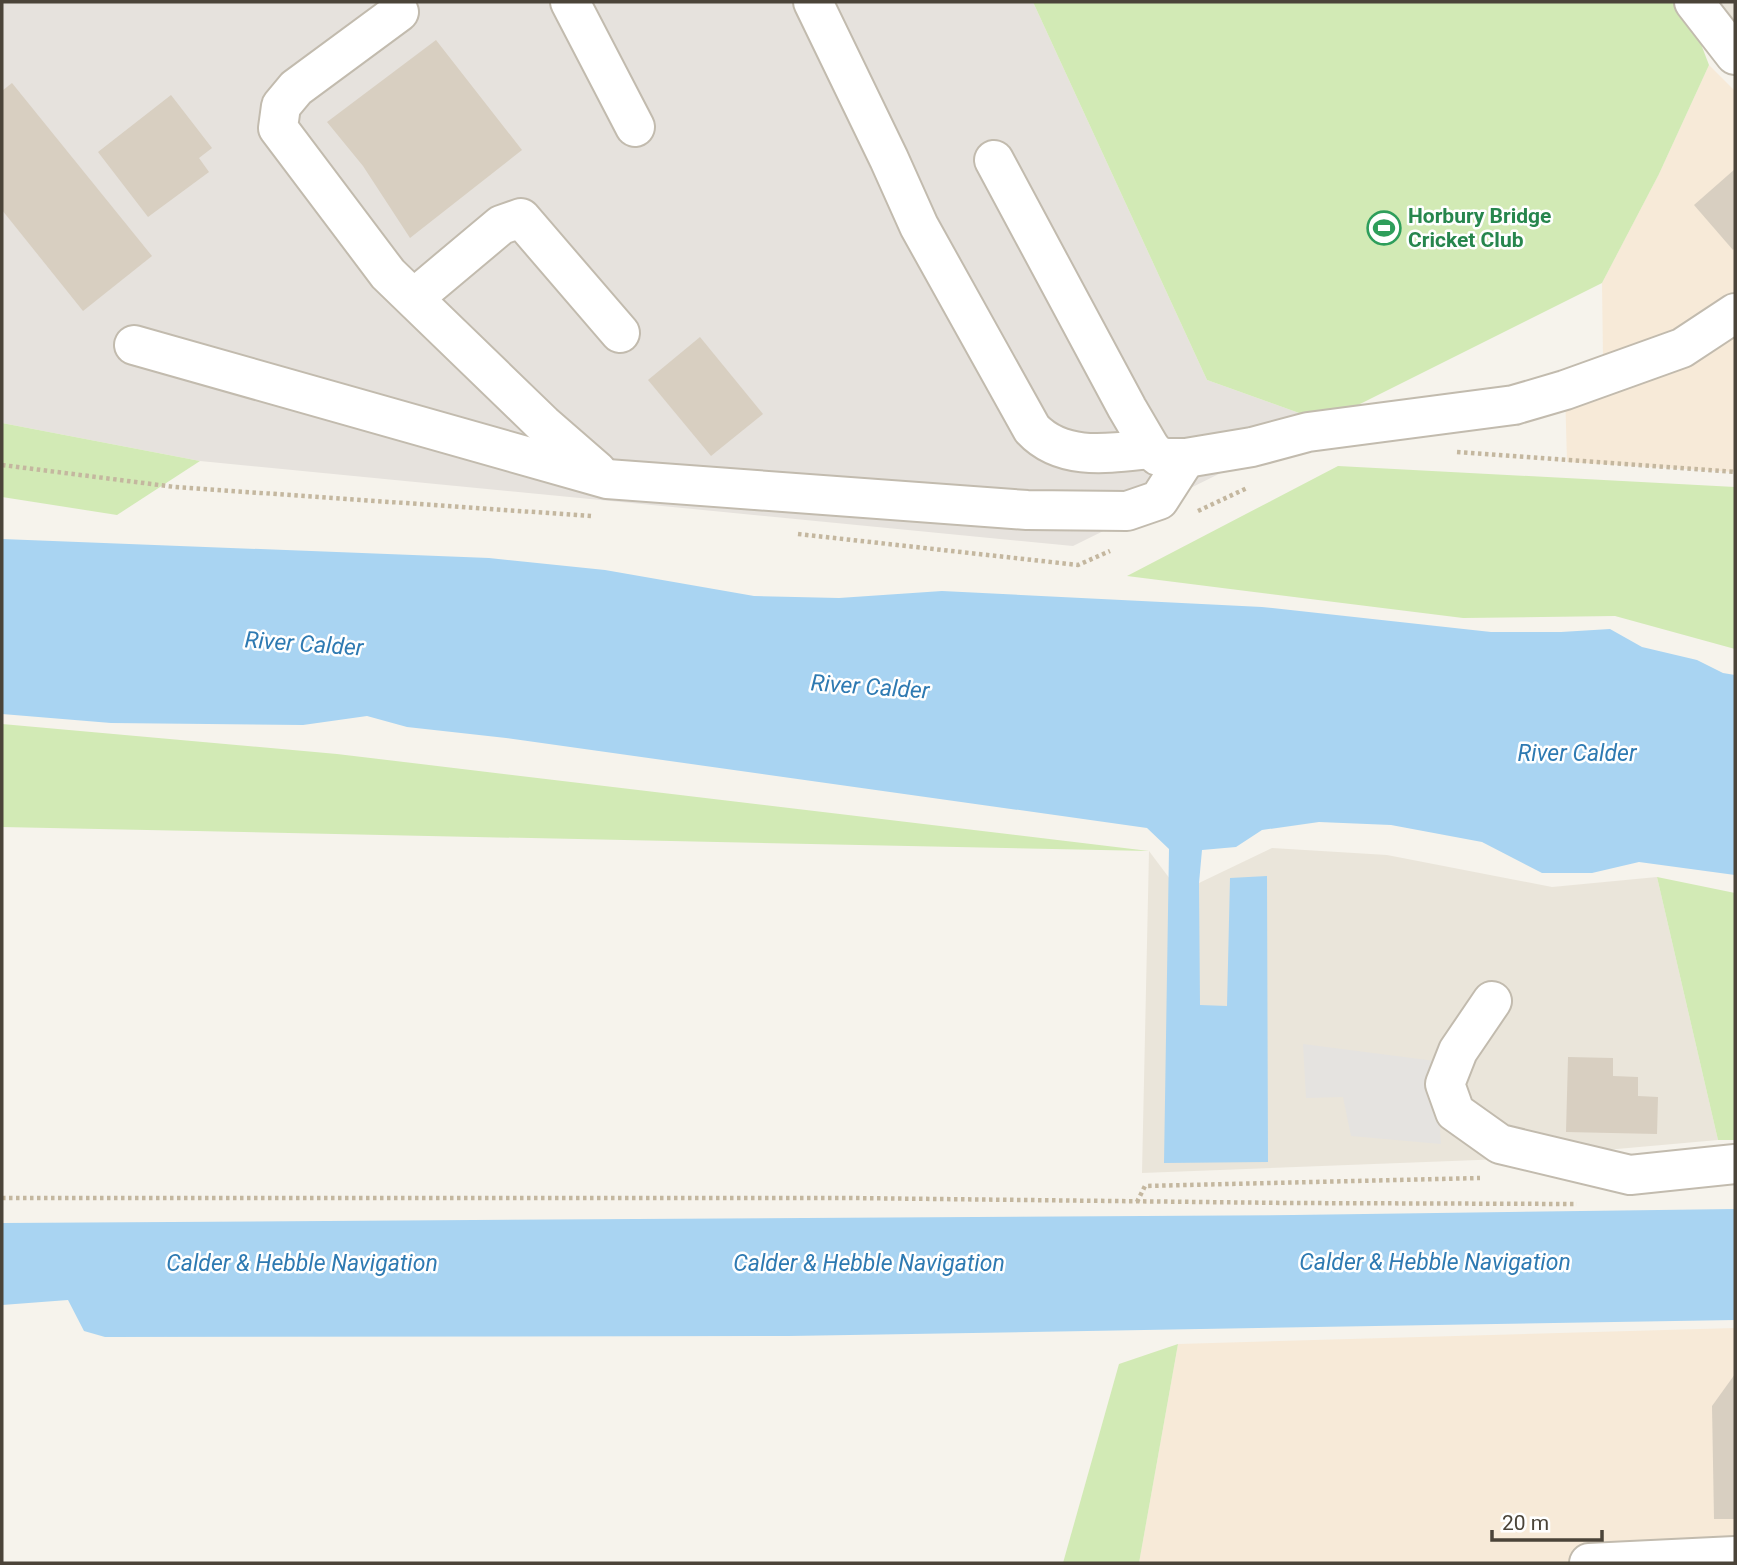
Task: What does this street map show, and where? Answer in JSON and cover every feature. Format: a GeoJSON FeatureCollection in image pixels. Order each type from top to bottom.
{"type":"FeatureCollection","features":[{"type":"Feature","properties":{"kind":"street"},"geometry":{"type":"LineString","coordinates":[[570,2],[635,127]]}},
{"type":"Feature","properties":{"kind":"street"},"geometry":{"type":"LineString","coordinates":[[813,2],[884,147],[919,226],[1032,429],[1056,446],[1096,455],[1169,454],[1252,447],[1308,432],[1514,405],[1565,390],[1682,348],[1735,313]]}},
{"type":"Feature","properties":{"kind":"street"},"geometry":{"type":"LineString","coordinates":[[1694,2],[1735,55]]}},
{"type":"Feature","properties":{"kind":"street"},"geometry":{"type":"LineString","coordinates":[[399,12],[296,88],[281,106],[278,128],[388,274],[543,424],[607,479]]}},
{"type":"Feature","properties":{"kind":"street"},"geometry":{"type":"LineString","coordinates":[[134,345],[607,479],[1027,510],[1127,511],[1158,500],[1169,454],[994,160]]}},
{"type":"Feature","properties":{"kind":"street"},"geometry":{"type":"LineString","coordinates":[[414,298],[501,225],[521,218],[620,333]]}},
{"type":"Feature","properties":{"kind":"street"},"geometry":{"type":"LineString","coordinates":[[1492,1001],[1458,1051],[1445,1084],[1455,1112],[1500,1144],[1630,1175],[1735,1164]]}},
{"type":"Feature","properties":{"kind":"street"},"geometry":{"type":"LineString","coordinates":[[1589,1563],[1735,1556]]}},
{"type":"Feature","properties":{"kind":"path"},"geometry":{"type":"LineString","coordinates":[[1137,1202],[1145,1186],[1491,1178]]}},
{"type":"Feature","properties":{"kind":"path"},"geometry":{"type":"LineString","coordinates":[[2,1198],[850,1198],[1588,1204]]}},
{"type":"Feature","properties":{"kind":"shaded area"},"geometry":{"type":"Polygon","coordinates":[[[2,2],[1033,2],[1207,380],[1324,422],[1073,546],[200,461],[2,423],[2,2]]]}},
{"type":"Feature","properties":{"kind":"shaded area"},"geometry":{"type":"Polygon","coordinates":[[[1696,2],[1735,2],[1735,51],[1696,2]]]}},
{"type":"Feature","properties":{"kind":"shaded area"},"geometry":{"type":"Polygon","coordinates":[[[1709,65],[1735,91],[1735,472],[1567,462],[1565,390],[1603,359],[1602,283],[1659,174],[1709,65]]]}},
{"type":"Feature","properties":{"kind":"shaded area"},"geometry":{"type":"Polygon","coordinates":[[[1272,848],[1387,855],[1552,887],[1657,877],[1718,1140],[1504,1159],[1142,1173],[1149,851],[1170,879],[1199,883],[1272,848]]]}},
{"type":"Feature","properties":{"kind":"shaded area"},"geometry":{"type":"Polygon","coordinates":[[[1303,1044],[1435,1061],[1441,1144],[1351,1136],[1343,1097],[1306,1098],[1303,1044]]]}},
{"type":"Feature","properties":{"kind":"shaded area"},"geometry":{"type":"Polygon","coordinates":[[[1735,1328],[1735,1563],[1139,1563],[1178,1344],[1735,1328]]]}},
{"type":"Feature","properties":{"kind":"green space","name":"Horbury Bridge Cricket Club"},"geometry":{"type":"Polygon","coordinates":[[[1033,2],[1685,2],[1709,65],[1659,174],[1602,283],[1324,422],[1207,380],[1033,2]]]}},
{"type":"Feature","properties":{"kind":"green space"},"geometry":{"type":"Polygon","coordinates":[[[2,423],[200,461],[117,515],[2,497],[2,423]]]}},
{"type":"Feature","properties":{"kind":"green space"},"geometry":{"type":"Polygon","coordinates":[[[1338,466],[1735,487],[1735,649],[1615,616],[1463,618],[1127,576],[1338,466]]]}},
{"type":"Feature","properties":{"kind":"green space"},"geometry":{"type":"Polygon","coordinates":[[[2,724],[337,754],[1149,851],[2,827],[2,724]]]}},
{"type":"Feature","properties":{"kind":"green space"},"geometry":{"type":"Polygon","coordinates":[[[1657,877],[1735,893],[1735,1140],[1718,1140],[1657,877]]]}},
{"type":"Feature","properties":{"kind":"green space"},"geometry":{"type":"Polygon","coordinates":[[[1178,1344],[1139,1563],[1063,1563],[1119,1364],[1178,1344]]]}},
{"type":"Feature","properties":{"kind":"water","name":"River Calder"},"geometry":{"type":"Polygon","coordinates":[[[2,539],[489,558],[605,570],[754,596],[839,598],[942,591],[1262,607],[1491,632],[1610,629],[1642,647],[1697,660],[1723,673],[1735,675],[1735,875],[1639,862],[1592,873],[1542,873],[1482,842],[1391,825],[1319,822],[1262,830],[1236,847],[1202,850],[1199,883],[1200,1005],[1227,1006],[1230,878],[1267,876],[1268,1162],[1164,1163],[1169,849],[1147,828],[506,738],[407,727],[367,716],[303,725],[111,723],[2,714],[2,539]]]}},
{"type":"Feature","properties":{"kind":"water","name":"Calder & Hebble Navigation"},"geometry":{"type":"Polygon","coordinates":[[[1735,1209],[1735,1320],[789,1336],[105,1337],[84,1331],[68,1300],[2,1305],[2,1223],[1293,1215],[1735,1209]]]}},
{"type":"Feature","properties":{"kind":"building"},"geometry":{"type":"Polygon","coordinates":[[[436,40],[522,150],[410,238],[363,166],[327,122],[436,40]]]}},
{"type":"Feature","properties":{"kind":"building"},"geometry":{"type":"Polygon","coordinates":[[[12,83],[152,256],[83,311],[2,210],[2,91],[12,83]]]}},
{"type":"Feature","properties":{"kind":"building"},"geometry":{"type":"Polygon","coordinates":[[[171,95],[212,148],[199,158],[209,172],[148,217],[98,152],[171,95]]]}},
{"type":"Feature","properties":{"kind":"building"},"geometry":{"type":"Polygon","coordinates":[[[1735,169],[1735,248],[1733,250],[1694,205],[1735,169]]]}},
{"type":"Feature","properties":{"kind":"building"},"geometry":{"type":"Polygon","coordinates":[[[700,337],[763,414],[711,456],[648,380],[700,337]]]}},
{"type":"Feature","properties":{"kind":"building"},"geometry":{"type":"Polygon","coordinates":[[[1568,1057],[1613,1058],[1613,1076],[1638,1077],[1638,1096],[1658,1097],[1657,1134],[1566,1132],[1568,1057]]]}},
{"type":"Feature","properties":{"kind":"building"},"geometry":{"type":"Polygon","coordinates":[[[1735,1374],[1735,1519],[1714,1519],[1712,1406],[1735,1374]]]}},
{"type":"Feature","properties":{"kind":"place","name":"Horbury Bridge Cricket Club"},"geometry":{"type":"Point","coordinates":[1384,228]}}]}
